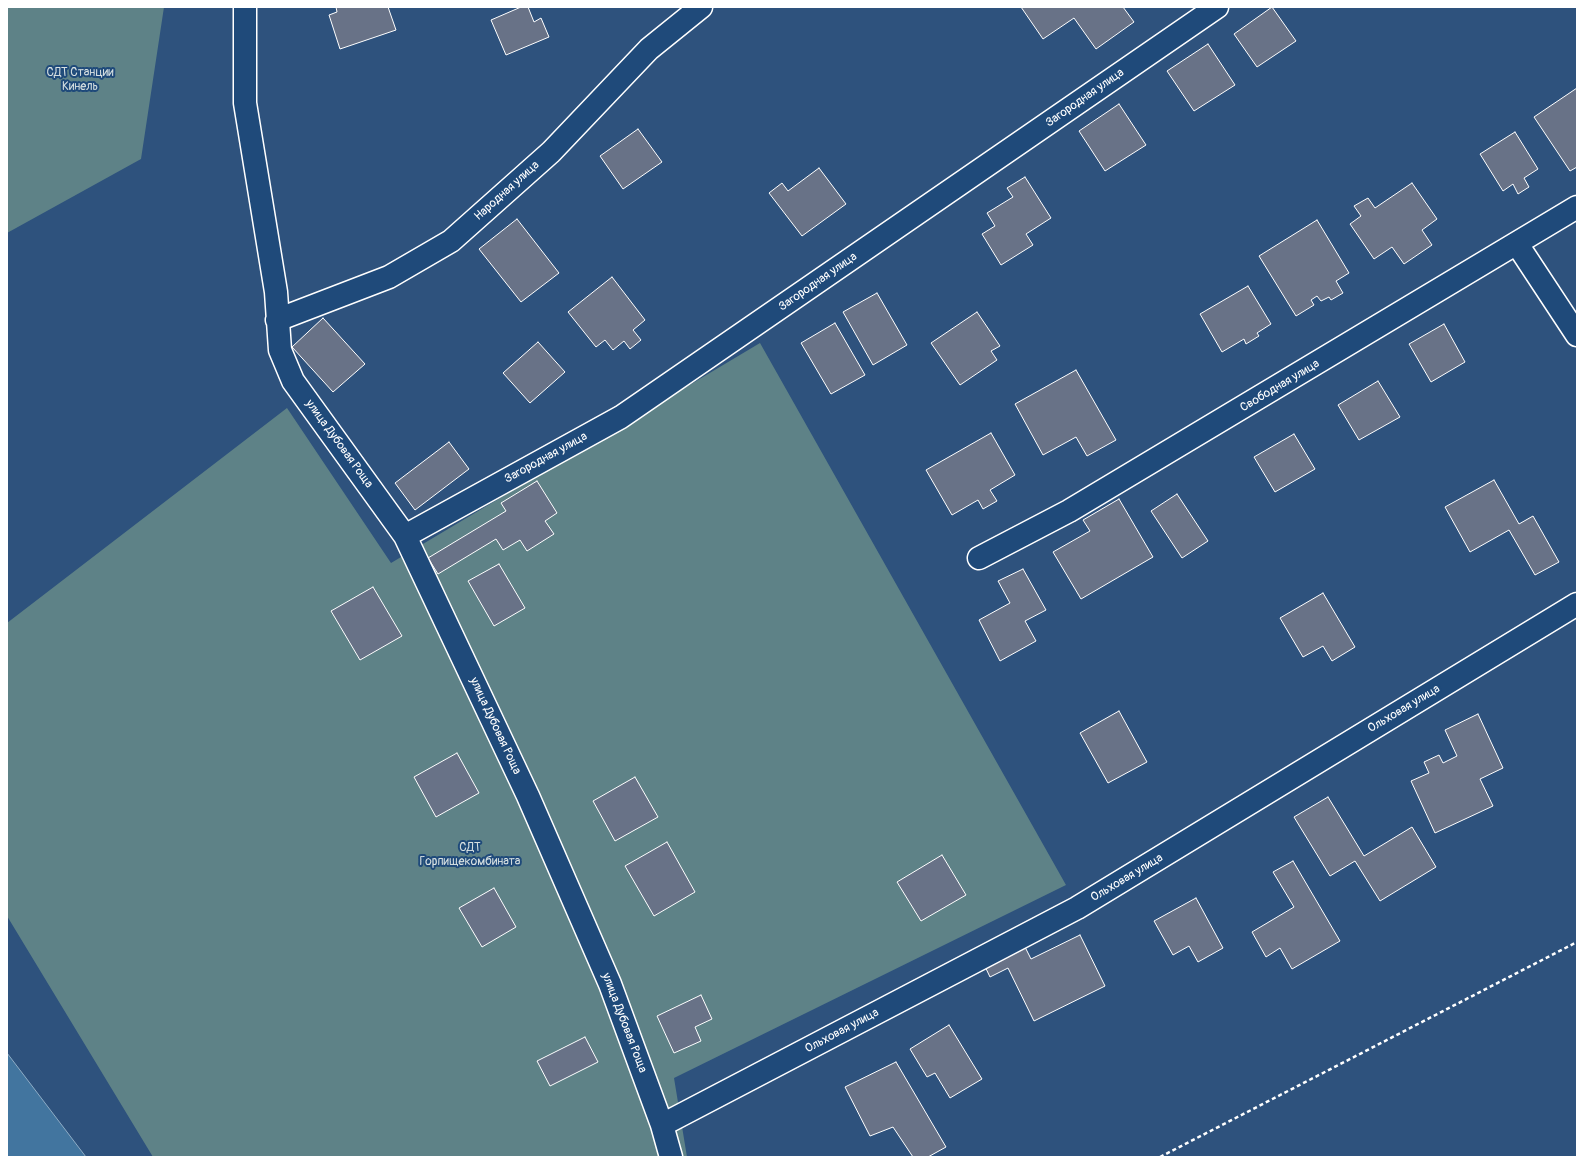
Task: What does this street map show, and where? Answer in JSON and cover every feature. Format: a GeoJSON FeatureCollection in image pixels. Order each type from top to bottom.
{"type":"FeatureCollection","features":[{"type":"Feature","properties":{"kind":"street","name":"улица Дубовая Роща"},"geometry":{"type":"LineString","coordinates":[[245,7],[245,103],[276,292],[280,350],[293,381],[405,536],[538,818],[610,984],[662,1125],[671,1157]]}},
{"type":"Feature","properties":{"kind":"street","name":"Народная улица"},"geometry":{"type":"LineString","coordinates":[[277,320],[389,277],[451,241],[550,152],[649,49],[700,7]]}},
{"type":"Feature","properties":{"kind":"street","name":"Загородная улица"},"geometry":{"type":"LineString","coordinates":[[405,536],[621,417],[1217,7]]}},
{"type":"Feature","properties":{"kind":"street","name":"Свободная улица"},"geometry":{"type":"LineString","coordinates":[[980,558],[1069,512],[1577,207]]}},
{"type":"Feature","properties":{"kind":"street"},"geometry":{"type":"LineString","coordinates":[[1517,244],[1577,335]]}},
{"type":"Feature","properties":{"kind":"street","name":"Ольховая улица"},"geometry":{"type":"LineString","coordinates":[[662,1125],[1077,908],[1577,604]]}},
{"type":"Feature","properties":{"kind":"path"},"geometry":{"type":"LineString","coordinates":[[1160,1157],[1577,942]]}},
{"type":"Feature","properties":{"kind":"green space","name":"СДТ Станции Кинель"},"geometry":{"type":"Polygon","coordinates":[[[7,7],[164,7],[141,159],[7,233],[7,7]]]}},
{"type":"Feature","properties":{"kind":"green space","name":"СДТ Горпищекомбината"},"geometry":{"type":"Polygon","coordinates":[[[760,343],[1066,885],[674,1078],[687,1157],[153,1157],[7,916],[7,623],[287,408],[391,563],[760,343]]]}},
{"type":"Feature","properties":{"kind":"water"},"geometry":{"type":"Polygon","coordinates":[[[7,1053],[86,1157],[7,1157],[7,1053]]]}},
{"type":"Feature","properties":{"kind":"building"},"geometry":{"type":"Polygon","coordinates":[[[336,7],[388,7],[396,30],[340,49],[329,15],[337,12],[336,7]]]}},
{"type":"Feature","properties":{"kind":"building"},"geometry":{"type":"Polygon","coordinates":[[[521,7],[528,7],[534,22],[541,18],[549,37],[506,55],[491,20],[521,7]]]}},
{"type":"Feature","properties":{"kind":"building"},"geometry":{"type":"Polygon","coordinates":[[[1021,7],[1123,7],[1134,22],[1096,49],[1074,18],[1043,39],[1021,7]]]}},
{"type":"Feature","properties":{"kind":"building"},"geometry":{"type":"Polygon","coordinates":[[[1272,7],[1296,41],[1257,67],[1234,34],[1272,7]]]}},
{"type":"Feature","properties":{"kind":"building"},"geometry":{"type":"Polygon","coordinates":[[[1208,44],[1235,85],[1194,111],[1167,71],[1208,44]]]}},
{"type":"Feature","properties":{"kind":"building"},"geometry":{"type":"Polygon","coordinates":[[[1577,88],[1577,167],[1570,171],[1534,117],[1577,88]]]}},
{"type":"Feature","properties":{"kind":"building"},"geometry":{"type":"Polygon","coordinates":[[[1119,104],[1146,145],[1105,171],[1079,131],[1119,104]]]}},
{"type":"Feature","properties":{"kind":"building"},"geometry":{"type":"Polygon","coordinates":[[[638,129],[662,162],[623,189],[600,156],[638,129]]]}},
{"type":"Feature","properties":{"kind":"building"},"geometry":{"type":"Polygon","coordinates":[[[1515,132],[1538,169],[1524,178],[1529,187],[1518,194],[1513,184],[1503,191],[1480,154],[1515,132]]]}},
{"type":"Feature","properties":{"kind":"building"},"geometry":{"type":"Polygon","coordinates":[[[819,168],[846,204],[802,236],[769,193],[782,183],[788,191],[819,168]]]}},
{"type":"Feature","properties":{"kind":"building"},"geometry":{"type":"Polygon","coordinates":[[[1025,177],[1051,218],[1026,234],[1033,245],[1001,265],[982,234],[995,226],[987,213],[1013,197],[1007,188],[1025,177]]]}},
{"type":"Feature","properties":{"kind":"building"},"geometry":{"type":"Polygon","coordinates":[[[1412,183],[1437,219],[1422,230],[1432,245],[1404,264],[1392,247],[1374,259],[1350,224],[1361,216],[1354,206],[1368,198],[1375,208],[1412,183]]]}},
{"type":"Feature","properties":{"kind":"building"},"geometry":{"type":"Polygon","coordinates":[[[517,219],[559,273],[521,302],[479,249],[517,219]]]}},
{"type":"Feature","properties":{"kind":"building"},"geometry":{"type":"Polygon","coordinates":[[[1317,220],[1349,273],[1336,281],[1343,293],[1331,300],[1329,297],[1321,301],[1317,296],[1311,300],[1314,305],[1296,316],[1259,256],[1317,220]]]}},
{"type":"Feature","properties":{"kind":"building"},"geometry":{"type":"Polygon","coordinates":[[[612,277],[645,320],[633,330],[641,340],[630,349],[624,341],[613,350],[605,340],[596,347],[568,312],[612,277]]]}},
{"type":"Feature","properties":{"kind":"building"},"geometry":{"type":"Polygon","coordinates":[[[1248,286],[1271,324],[1257,333],[1259,336],[1246,344],[1244,339],[1222,352],[1200,314],[1248,286]]]}},
{"type":"Feature","properties":{"kind":"building"},"geometry":{"type":"Polygon","coordinates":[[[877,293],[907,345],[873,365],[843,312],[877,293]]]}},
{"type":"Feature","properties":{"kind":"building"},"geometry":{"type":"Polygon","coordinates":[[[977,312],[1000,346],[991,351],[997,360],[960,385],[931,343],[977,312]]]}},
{"type":"Feature","properties":{"kind":"building"},"geometry":{"type":"Polygon","coordinates":[[[323,318],[365,364],[333,392],[292,347],[323,318]]]}},
{"type":"Feature","properties":{"kind":"building"},"geometry":{"type":"Polygon","coordinates":[[[835,323],[865,375],[831,394],[801,343],[835,323]]]}},
{"type":"Feature","properties":{"kind":"building"},"geometry":{"type":"Polygon","coordinates":[[[1444,324],[1465,362],[1431,382],[1409,344],[1444,324]]]}},
{"type":"Feature","properties":{"kind":"building"},"geometry":{"type":"Polygon","coordinates":[[[538,342],[565,372],[530,403],[503,373],[538,342]]]}},
{"type":"Feature","properties":{"kind":"building"},"geometry":{"type":"Polygon","coordinates":[[[1076,370],[1116,440],[1087,456],[1076,437],[1043,455],[1015,404],[1076,370]]]}},
{"type":"Feature","properties":{"kind":"building"},"geometry":{"type":"Polygon","coordinates":[[[1378,381],[1400,417],[1359,440],[1338,405],[1378,381]]]}},
{"type":"Feature","properties":{"kind":"building"},"geometry":{"type":"Polygon","coordinates":[[[991,433],[1015,475],[990,490],[997,501],[983,509],[978,500],[952,515],[926,470],[991,433]]]}},
{"type":"Feature","properties":{"kind":"building"},"geometry":{"type":"Polygon","coordinates":[[[1294,434],[1315,469],[1275,492],[1254,457],[1294,434]]]}},
{"type":"Feature","properties":{"kind":"building"},"geometry":{"type":"Polygon","coordinates":[[[449,442],[469,469],[415,510],[395,483],[449,442]]]}},
{"type":"Feature","properties":{"kind":"building"},"geometry":{"type":"Polygon","coordinates":[[[1494,480],[1519,524],[1533,516],[1559,562],[1535,575],[1509,530],[1470,552],[1445,507],[1494,480]]]}},
{"type":"Feature","properties":{"kind":"building"},"geometry":{"type":"Polygon","coordinates":[[[537,481],[557,513],[545,521],[554,534],[527,551],[520,540],[503,550],[496,539],[438,574],[428,558],[506,511],[501,503],[537,481]]]}},
{"type":"Feature","properties":{"kind":"building"},"geometry":{"type":"Polygon","coordinates":[[[1177,494],[1208,541],[1182,558],[1151,511],[1177,494]]]}},
{"type":"Feature","properties":{"kind":"building"},"geometry":{"type":"Polygon","coordinates":[[[1119,499],[1153,557],[1081,599],[1053,552],[1090,531],[1083,520],[1119,499]]]}},
{"type":"Feature","properties":{"kind":"building"},"geometry":{"type":"Polygon","coordinates":[[[499,564],[525,608],[494,626],[468,581],[499,564]]]}},
{"type":"Feature","properties":{"kind":"building"},"geometry":{"type":"Polygon","coordinates":[[[1023,569],[1046,610],[1025,621],[1036,641],[1000,661],[979,620],[1010,603],[998,581],[1023,569]]]}},
{"type":"Feature","properties":{"kind":"building"},"geometry":{"type":"Polygon","coordinates":[[[373,587],[402,636],[360,660],[331,611],[373,587]]]}},
{"type":"Feature","properties":{"kind":"building"},"geometry":{"type":"Polygon","coordinates":[[[1323,593],[1355,647],[1332,661],[1323,646],[1303,657],[1280,618],[1323,593]]]}},
{"type":"Feature","properties":{"kind":"building"},"geometry":{"type":"Polygon","coordinates":[[[1119,711],[1147,762],[1108,783],[1080,733],[1119,711]]]}},
{"type":"Feature","properties":{"kind":"building"},"geometry":{"type":"Polygon","coordinates":[[[1478,714],[1503,768],[1480,779],[1493,806],[1435,833],[1411,781],[1429,773],[1424,762],[1439,755],[1443,763],[1457,756],[1445,730],[1478,714]]]}},
{"type":"Feature","properties":{"kind":"building"},"geometry":{"type":"Polygon","coordinates":[[[457,753],[479,793],[436,817],[414,777],[457,753]]]}},
{"type":"Feature","properties":{"kind":"building"},"geometry":{"type":"Polygon","coordinates":[[[635,777],[658,817],[615,841],[593,801],[635,777]]]}},
{"type":"Feature","properties":{"kind":"building"},"geometry":{"type":"Polygon","coordinates":[[[1328,797],[1364,856],[1412,827],[1436,867],[1380,901],[1355,861],[1330,876],[1294,817],[1328,797]]]}},
{"type":"Feature","properties":{"kind":"building"},"geometry":{"type":"Polygon","coordinates":[[[667,842],[695,892],[654,916],[625,866],[667,842]]]}},
{"type":"Feature","properties":{"kind":"building"},"geometry":{"type":"Polygon","coordinates":[[[942,855],[966,895],[921,921],[897,882],[942,855]]]}},
{"type":"Feature","properties":{"kind":"building"},"geometry":{"type":"Polygon","coordinates":[[[1293,861],[1340,941],[1292,969],[1280,948],[1266,957],[1252,932],[1294,907],[1273,872],[1293,861]]]}},
{"type":"Feature","properties":{"kind":"building"},"geometry":{"type":"Polygon","coordinates":[[[494,888],[516,927],[482,947],[459,908],[494,888]]]}},
{"type":"Feature","properties":{"kind":"building"},"geometry":{"type":"Polygon","coordinates":[[[1196,898],[1223,948],[1198,962],[1189,946],[1173,955],[1154,921],[1196,898]]]}},
{"type":"Feature","properties":{"kind":"building"},"geometry":{"type":"Polygon","coordinates":[[[1080,935],[1105,986],[1034,1021],[1008,968],[990,977],[981,958],[1021,939],[1031,959],[1080,935]]]}},
{"type":"Feature","properties":{"kind":"building"},"geometry":{"type":"Polygon","coordinates":[[[701,995],[712,1019],[695,1027],[701,1041],[674,1053],[657,1016],[701,995]]]}},
{"type":"Feature","properties":{"kind":"building"},"geometry":{"type":"Polygon","coordinates":[[[949,1025],[982,1079],[950,1098],[935,1073],[927,1077],[910,1049],[949,1025]]]}},
{"type":"Feature","properties":{"kind":"building"},"geometry":{"type":"Polygon","coordinates":[[[585,1037],[598,1062],[550,1086],[537,1061],[585,1037]]]}},
{"type":"Feature","properties":{"kind":"building"},"geometry":{"type":"Polygon","coordinates":[[[896,1062],[946,1147],[928,1157],[913,1157],[893,1127],[870,1136],[845,1087],[896,1062]]]}}]}
